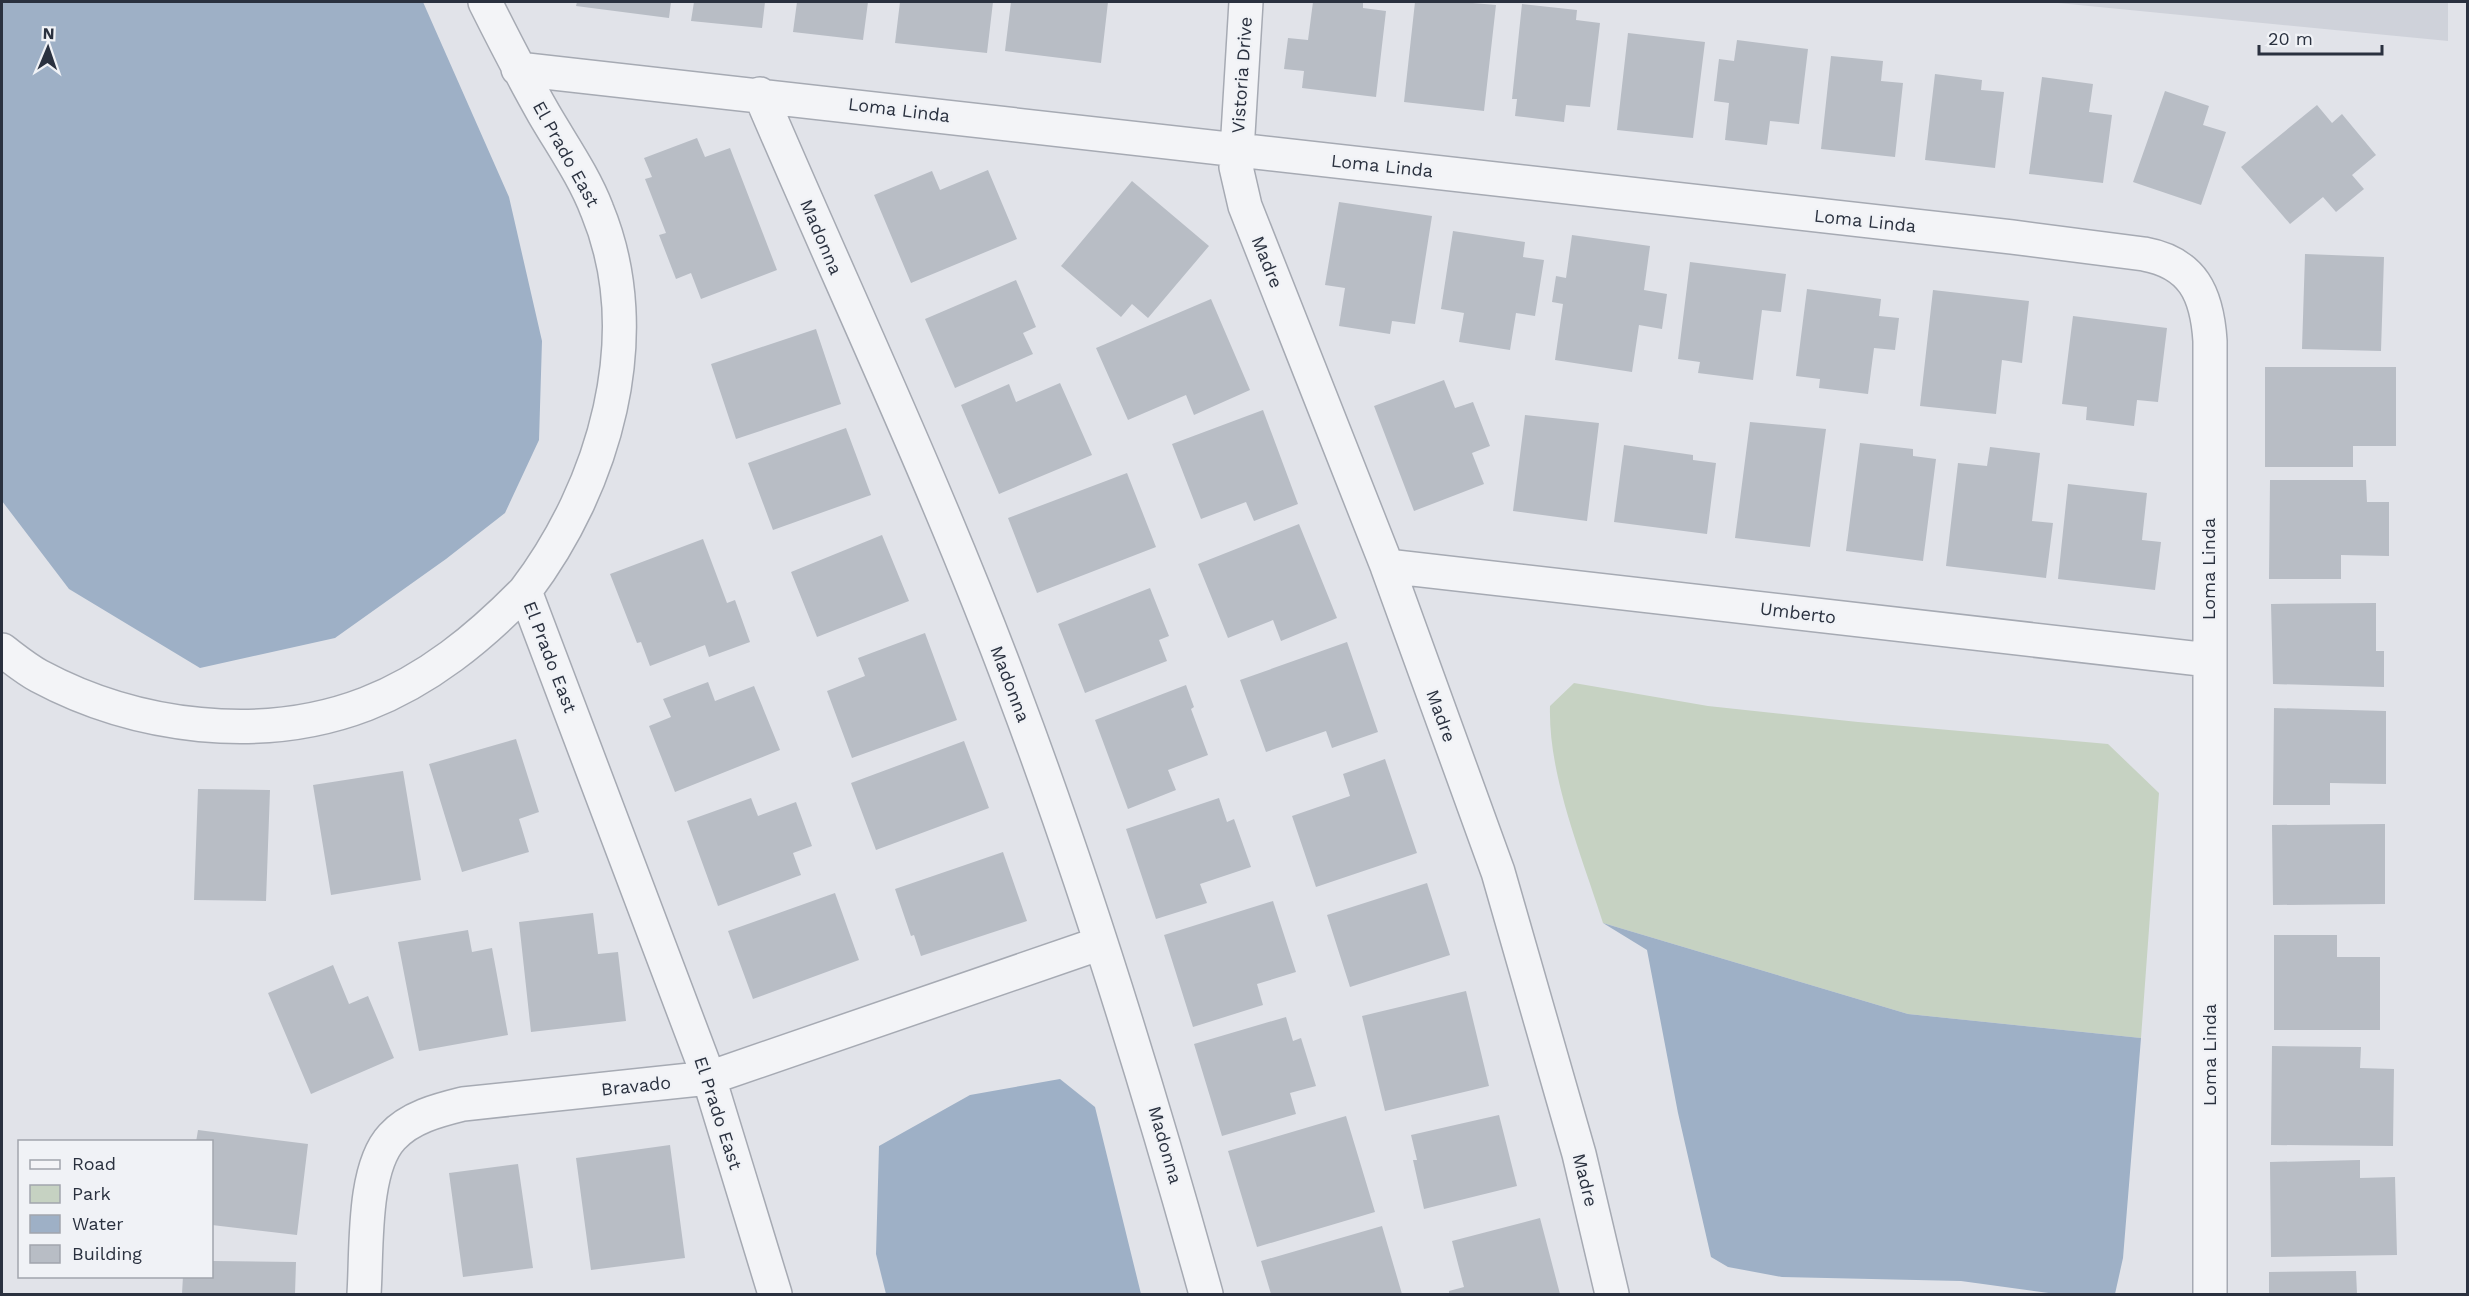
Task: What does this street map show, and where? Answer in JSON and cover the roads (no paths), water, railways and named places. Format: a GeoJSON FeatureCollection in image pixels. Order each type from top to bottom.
{"type":"FeatureCollection","features":[{"type":"Feature","properties":{"kind":"street","name":"El Prado East"},"geometry":{"type":"LineString","coordinates":[[485,2],[518,69],[597,209],[607,238],[615,280],[618,326],[610,411],[598,455],[571,522],[525,591],[709,1078],[775,1294]]}},
{"type":"Feature","properties":{"kind":"street","name":"Vistoria Drive"},"geometry":{"type":"LineString","coordinates":[[1237,149],[1246,2]]}},
{"type":"Feature","properties":{"kind":"street","name":"Loma Linda"},"geometry":{"type":"LineString","coordinates":[[518,69],[760,94],[2012,237],[2144,254],[2169,261],[2187,274],[2199,289],[2206,309],[2209,329],[2210,1294]]}},
{"type":"Feature","properties":{"kind":"street","name":"Madonna"},"geometry":{"type":"LineString","coordinates":[[760,94],[951,535],[1014,693],[1144,1071],[1206,1294]]}},
{"type":"Feature","properties":{"kind":"street","name":"Madre"},"geometry":{"type":"LineString","coordinates":[[1237,149],[1236,167],[1248,214],[1387,566],[1498,872],[1579,1154],[1612,1294]]}},
{"type":"Feature","properties":{"kind":"street","name":"Umberto"},"geometry":{"type":"LineString","coordinates":[[1387,566],[2209,660]]}},
{"type":"Feature","properties":{"kind":"street"},"geometry":{"type":"LineString","coordinates":[[2,650],[39,675],[95,701],[158,719],[208,725],[256,726],[306,721],[366,704],[420,677],[475,639],[525,591]]}},
{"type":"Feature","properties":{"kind":"street","name":"Bravado"},"geometry":{"type":"LineString","coordinates":[[364,1294],[375,1171],[383,1150],[393,1136],[427,1114],[463,1104],[709,1078],[1101,943]]}},
{"type":"Feature","properties":{"kind":"water"},"geometry":{"type":"Polygon","coordinates":[[[2,2],[423,2],[509,197],[542,341],[539,440],[505,513],[446,559],[335,638],[200,668],[69,589],[2,501],[2,2]]]}},
{"type":"Feature","properties":{"kind":"water"},"geometry":{"type":"Polygon","coordinates":[[[1603,923],[1908,1014],[2141,1038],[2123,1258],[2115,1294],[2056,1294],[1961,1281],[1782,1277],[1728,1267],[1711,1257],[1678,1113],[1647,950],[1603,923]]]}},
{"type":"Feature","properties":{"kind":"water"},"geometry":{"type":"Polygon","coordinates":[[[1060,1079],[1095,1107],[1141,1294],[886,1294],[876,1254],[879,1146],[970,1095],[1060,1079]]]}}]}
